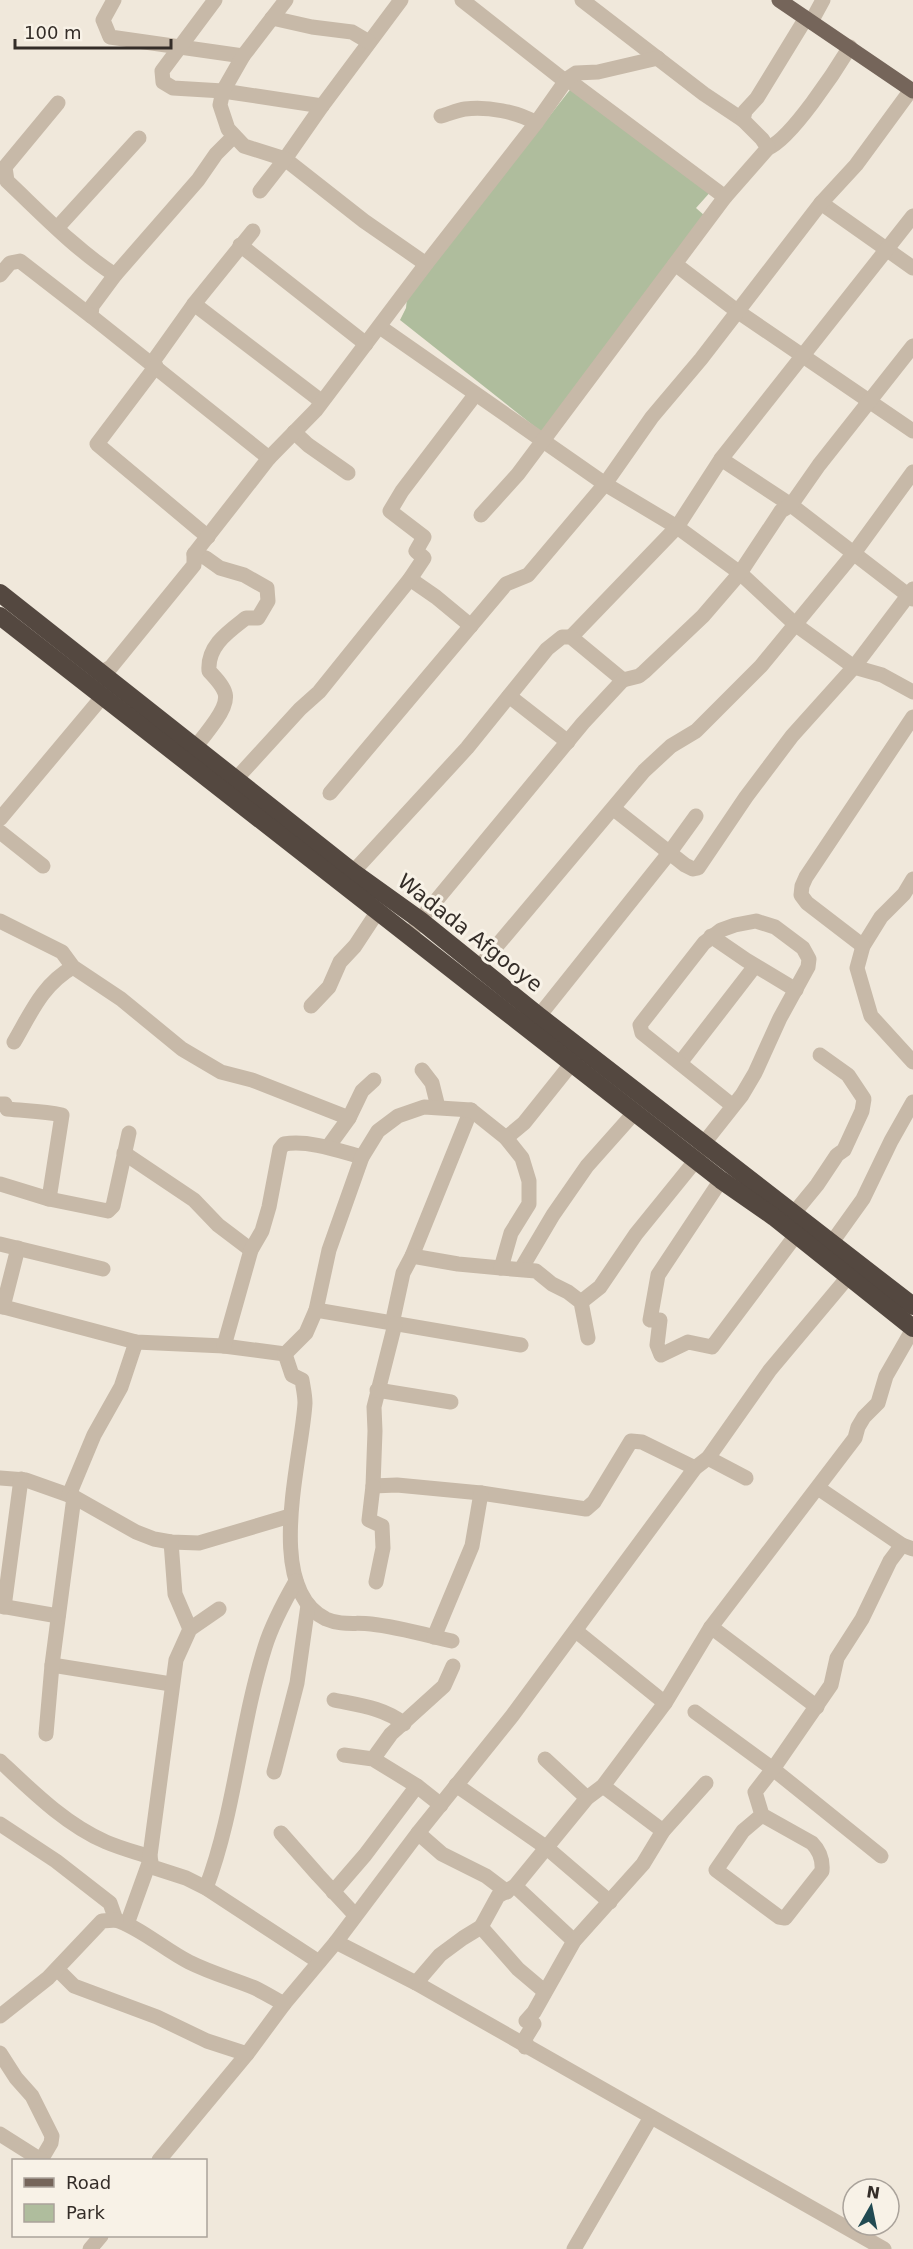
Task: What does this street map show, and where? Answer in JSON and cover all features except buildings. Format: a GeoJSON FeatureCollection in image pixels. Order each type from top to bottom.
{"type":"FeatureCollection","features":[{"type":"Feature","properties":{"kind":"highway","name":"Wadada Afgooye"},"geometry":{"type":"LineString","coordinates":[[0,593],[102,684],[350,880],[420,920],[539,1016],[635,1112],[721,1180],[796,1235],[826,1250],[911,1314]]}},
{"type":"Feature","properties":{"kind":"highway","name":"Wadada Afgooye"},"geometry":{"type":"LineString","coordinates":[[0,616],[195,747],[236,779],[350,880],[378,911],[576,1055],[704,1143],[794,1213],[848,1277],[911,1314]]}},
{"type":"Feature","properties":{"kind":"main road"},"geometry":{"type":"LineString","coordinates":[[779,0],[912,90]]}},
{"type":"Feature","properties":{"kind":"street"},"geometry":{"type":"LineString","coordinates":[[114,0],[103,20],[110,37],[243,57]]}},
{"type":"Feature","properties":{"kind":"street"},"geometry":{"type":"LineString","coordinates":[[215,0],[162,71],[163,82],[173,88],[223,91],[322,106]]}},
{"type":"Feature","properties":{"kind":"street"},"geometry":{"type":"LineString","coordinates":[[286,0],[243,57],[223,91],[220,105],[228,129],[244,146],[285,159],[364,221],[426,264]]}},
{"type":"Feature","properties":{"kind":"street"},"geometry":{"type":"LineString","coordinates":[[260,191],[401,0]]}},
{"type":"Feature","properties":{"kind":"street"},"geometry":{"type":"LineString","coordinates":[[465,0],[566,80],[725,197]]}},
{"type":"Feature","properties":{"kind":"street"},"geometry":{"type":"LineString","coordinates":[[582,0],[743,120],[762,138],[768,148]]}},
{"type":"Feature","properties":{"kind":"street"},"geometry":{"type":"LineString","coordinates":[[743,120],[745,111],[757,98],[786,47],[824,0]]}},
{"type":"Feature","properties":{"kind":"street"},"geometry":{"type":"LineString","coordinates":[[272,18],[312,27],[352,32],[369,42]]}},
{"type":"Feature","properties":{"kind":"street"},"geometry":{"type":"LineString","coordinates":[[481,515],[543,442],[725,197],[768,148],[778,142],[791,128],[850,47]]}},
{"type":"Feature","properties":{"kind":"street"},"geometry":{"type":"LineString","coordinates":[[0,819],[102,684],[111,667],[194,565],[194,555],[269,458],[316,410],[536,123],[566,80],[576,73],[598,72],[658,58]]}},
{"type":"Feature","properties":{"kind":"street"},"geometry":{"type":"LineString","coordinates":[[330,793],[506,584],[528,575],[604,484],[652,417],[821,203],[856,165],[912,90]]}},
{"type":"Feature","properties":{"kind":"street"},"geometry":{"type":"LineString","coordinates":[[58,103],[5,168],[7,181],[98,264],[115,275]]}},
{"type":"Feature","properties":{"kind":"street"},"geometry":{"type":"LineString","coordinates":[[441,116],[464,109],[481,109],[516,113],[536,123]]}},
{"type":"Feature","properties":{"kind":"street"},"geometry":{"type":"LineString","coordinates":[[91,315],[92,306],[115,275],[198,180],[216,154],[234,136]]}},
{"type":"Feature","properties":{"kind":"street"},"geometry":{"type":"LineString","coordinates":[[57,228],[139,138]]}},
{"type":"Feature","properties":{"kind":"street"},"geometry":{"type":"LineString","coordinates":[[821,203],[913,268]]}},
{"type":"Feature","properties":{"kind":"street"},"geometry":{"type":"LineString","coordinates":[[571,637],[677,527],[722,459],[913,216]]}},
{"type":"Feature","properties":{"kind":"street"},"geometry":{"type":"LineString","coordinates":[[208,537],[97,444],[194,304],[253,231]]}},
{"type":"Feature","properties":{"kind":"street"},"geometry":{"type":"LineString","coordinates":[[240,245],[366,344]]}},
{"type":"Feature","properties":{"kind":"street"},"geometry":{"type":"LineString","coordinates":[[0,275],[10,263],[20,261],[154,364],[269,458]]}},
{"type":"Feature","properties":{"kind":"street"},"geometry":{"type":"LineString","coordinates":[[675,264],[737,312],[913,431]]}},
{"type":"Feature","properties":{"kind":"street"},"geometry":{"type":"LineString","coordinates":[[194,304],[321,401]]}},
{"type":"Feature","properties":{"kind":"street"},"geometry":{"type":"LineString","coordinates":[[380,327],[604,484],[677,527],[740,573],[796,625],[854,667],[882,675],[913,692]]}},
{"type":"Feature","properties":{"kind":"street"},"geometry":{"type":"LineString","coordinates":[[410,936],[420,920],[583,723],[623,680],[639,676],[644,672],[703,616],[740,573],[781,511],[791,505],[819,465],[913,346]]}},
{"type":"Feature","properties":{"kind":"street"},"geometry":{"type":"LineString","coordinates":[[236,779],[300,709],[319,692],[410,579],[424,558],[416,551],[424,537],[390,511],[402,491],[476,395]]}},
{"type":"Feature","properties":{"kind":"street"},"geometry":{"type":"LineString","coordinates":[[294,432],[308,445],[348,473]]}},
{"type":"Feature","properties":{"kind":"street"},"geometry":{"type":"LineString","coordinates":[[614,808],[685,865],[693,869],[698,868],[746,797],[792,736],[854,667],[911,594],[791,505],[722,459]]}},
{"type":"Feature","properties":{"kind":"street"},"geometry":{"type":"LineString","coordinates":[[479,967],[658,756],[696,731],[761,666],[854,553],[913,472]]}},
{"type":"Feature","properties":{"kind":"street"},"geometry":{"type":"LineString","coordinates":[[194,555],[206,558],[220,568],[244,575],[267,588],[268,601],[258,618],[246,618],[220,639],[208,660],[209,671],[221,683],[226,694],[226,707],[195,747]]}},
{"type":"Feature","properties":{"kind":"street"},"geometry":{"type":"LineString","coordinates":[[410,579],[471,626]]}},
{"type":"Feature","properties":{"kind":"street"},"geometry":{"type":"LineString","coordinates":[[350,880],[467,748],[547,649],[562,637],[571,637],[623,680]]}},
{"type":"Feature","properties":{"kind":"street"},"geometry":{"type":"LineString","coordinates":[[509,696],[568,742]]}},
{"type":"Feature","properties":{"kind":"street"},"geometry":{"type":"LineString","coordinates":[[863,946],[807,903],[801,895],[802,886],[913,717]]}},
{"type":"Feature","properties":{"kind":"street"},"geometry":{"type":"LineString","coordinates":[[539,1016],[696,816]]}},
{"type":"Feature","properties":{"kind":"street"},"geometry":{"type":"LineString","coordinates":[[0,832],[43,866]]}},
{"type":"Feature","properties":{"kind":"street"},"geometry":{"type":"LineString","coordinates":[[913,879],[904,894],[881,917],[863,946],[857,968],[871,1016],[913,1062]]}},
{"type":"Feature","properties":{"kind":"street"},"geometry":{"type":"LineString","coordinates":[[310,1006],[329,987],[340,962],[356,946],[378,911]]}},
{"type":"Feature","properties":{"kind":"street"},"geometry":{"type":"LineString","coordinates":[[0,921],[62,952],[73,967],[121,999],[182,1049],[221,1072],[252,1080],[349,1118]]}},
{"type":"Feature","properties":{"kind":"street"},"geometry":{"type":"LineString","coordinates":[[581,1302],[600,1287],[636,1234],[696,1160],[704,1143],[733,1106],[755,1073],[780,1018],[808,967],[809,959],[803,948],[775,927],[756,921],[735,925],[711,936],[640,1025],[642,1034],[733,1106]]}},
{"type":"Feature","properties":{"kind":"street"},"geometry":{"type":"LineString","coordinates":[[711,936],[796,990]]}},
{"type":"Feature","properties":{"kind":"street"},"geometry":{"type":"LineString","coordinates":[[680,1063],[755,966]]}},
{"type":"Feature","properties":{"kind":"street"},"geometry":{"type":"LineString","coordinates":[[14,1042],[37,999],[61,974],[73,967]]}},
{"type":"Feature","properties":{"kind":"street"},"geometry":{"type":"LineString","coordinates":[[506,1138],[524,1123],[576,1055]]}},
{"type":"Feature","properties":{"kind":"street"},"geometry":{"type":"LineString","coordinates":[[794,1213],[817,1185],[837,1155],[844,1150],[862,1111],[864,1099],[848,1075],[820,1055]]}},
{"type":"Feature","properties":{"kind":"street"},"geometry":{"type":"LineString","coordinates":[[422,1070],[432,1083],[438,1107]]}},
{"type":"Feature","properties":{"kind":"street"},"geometry":{"type":"LineString","coordinates":[[328,1147],[349,1118],[362,1091],[374,1080]]}},
{"type":"Feature","properties":{"kind":"street"},"geometry":{"type":"LineString","coordinates":[[826,1250],[863,1199],[913,1102]]}},
{"type":"Feature","properties":{"kind":"street"},"geometry":{"type":"LineString","coordinates":[[0,1104],[5,1104],[7,1109],[29,1112],[38,1110],[62,1115],[49,1199]]}},
{"type":"Feature","properties":{"kind":"street"},"geometry":{"type":"LineString","coordinates":[[285,1354],[306,1333],[316,1310],[329,1250],[362,1157],[378,1131],[398,1116],[424,1107],[471,1110],[506,1138],[522,1158],[530,1181],[529,1204],[511,1233],[501,1268]]}},
{"type":"Feature","properties":{"kind":"street"},"geometry":{"type":"LineString","coordinates":[[376,1582],[384,1541],[382,1526],[369,1520],[373,1486],[374,1407],[377,1390],[394,1324],[403,1273],[471,1110]]}},
{"type":"Feature","properties":{"kind":"street"},"geometry":{"type":"LineString","coordinates":[[521,1269],[553,1215],[587,1166],[635,1112]]}},
{"type":"Feature","properties":{"kind":"street"},"geometry":{"type":"LineString","coordinates":[[0,1184],[49,1199],[108,1211],[113,1206],[129,1133]]}},
{"type":"Feature","properties":{"kind":"street"},"geometry":{"type":"LineString","coordinates":[[224,1346],[251,1250],[262,1231],[269,1207],[280,1149],[284,1144],[292,1142],[328,1147],[362,1157]]}},
{"type":"Feature","properties":{"kind":"street"},"geometry":{"type":"LineString","coordinates":[[124,1153],[194,1200],[218,1225],[251,1250]]}},
{"type":"Feature","properties":{"kind":"street"},"geometry":{"type":"LineString","coordinates":[[721,1180],[658,1275],[650,1320],[660,1320],[657,1345],[661,1355],[688,1342],[712,1347],[796,1235]]}},
{"type":"Feature","properties":{"kind":"street"},"geometry":{"type":"LineString","coordinates":[[0,1244],[103,1269]]}},
{"type":"Feature","properties":{"kind":"street"},"geometry":{"type":"LineString","coordinates":[[18,1248],[2,1306],[136,1342],[224,1346],[285,1354]]}},
{"type":"Feature","properties":{"kind":"street"},"geometry":{"type":"LineString","coordinates":[[412,1256],[458,1264],[536,1271],[581,1302],[588,1338]]}},
{"type":"Feature","properties":{"kind":"street"},"geometry":{"type":"LineString","coordinates":[[160,2159],[336,1942],[576,1631],[695,1468],[708,1458],[770,1370],[848,1277]]}},
{"type":"Feature","properties":{"kind":"street"},"geometry":{"type":"LineString","coordinates":[[316,1310],[520,1345]]}},
{"type":"Feature","properties":{"kind":"street"},"geometry":{"type":"LineString","coordinates":[[416,1983],[440,1955],[481,1927],[498,1896],[511,1889],[587,1798],[603,1786],[664,1703],[711,1627],[818,1488],[855,1438],[864,1418],[878,1403],[886,1376],[911,1314]]}},
{"type":"Feature","properties":{"kind":"street"},"geometry":{"type":"LineString","coordinates":[[46,1734],[71,1496],[94,1435],[121,1387],[136,1342]]}},
{"type":"Feature","properties":{"kind":"street"},"geometry":{"type":"LineString","coordinates":[[285,1354],[292,1376],[302,1380],[305,1400],[290,1516],[290,1562],[296,1581],[308,1605],[325,1618],[340,1623],[369,1624],[452,1641]]}},
{"type":"Feature","properties":{"kind":"street"},"geometry":{"type":"LineString","coordinates":[[377,1390],[451,1402]]}},
{"type":"Feature","properties":{"kind":"street"},"geometry":{"type":"LineString","coordinates":[[373,1486],[404,1486],[481,1493],[586,1509],[594,1502],[631,1441],[637,1440],[695,1468]]}},
{"type":"Feature","properties":{"kind":"street"},"geometry":{"type":"LineString","coordinates":[[708,1458],[746,1478]]}},
{"type":"Feature","properties":{"kind":"street"},"geometry":{"type":"LineString","coordinates":[[0,1478],[21,1479],[71,1496],[136,1532],[171,1542],[199,1543],[290,1516]]}},
{"type":"Feature","properties":{"kind":"street"},"geometry":{"type":"LineString","coordinates":[[21,1479],[2,1607],[58,1616]]}},
{"type":"Feature","properties":{"kind":"street"},"geometry":{"type":"LineString","coordinates":[[762,1815],[743,1831],[716,1870],[778,1917],[785,1918],[822,1871],[823,1863],[818,1849],[812,1843],[762,1815],[755,1792],[831,1685],[837,1658],[878,1590],[885,1571],[908,1547],[818,1488]]}},
{"type":"Feature","properties":{"kind":"street"},"geometry":{"type":"LineString","coordinates":[[434,1636],[472,1546],[481,1493]]}},
{"type":"Feature","properties":{"kind":"street"},"geometry":{"type":"LineString","coordinates":[[171,1542],[175,1594],[190,1629]]}},
{"type":"Feature","properties":{"kind":"street"},"geometry":{"type":"LineString","coordinates":[[206,1888],[219,1845],[264,1648],[278,1613],[296,1581]]}},
{"type":"Feature","properties":{"kind":"street"},"geometry":{"type":"LineString","coordinates":[[274,1772],[297,1683],[308,1605]]}},
{"type":"Feature","properties":{"kind":"street"},"geometry":{"type":"LineString","coordinates":[[122,1922],[147,1870],[150,1857],[171,1684],[179,1649],[190,1629],[219,1609]]}},
{"type":"Feature","properties":{"kind":"street"},"geometry":{"type":"LineString","coordinates":[[711,1627],[817,1707]]}},
{"type":"Feature","properties":{"kind":"street"},"geometry":{"type":"LineString","coordinates":[[576,1631],[664,1703]]}},
{"type":"Feature","properties":{"kind":"street"},"geometry":{"type":"LineString","coordinates":[[52,1665],[171,1684]]}},
{"type":"Feature","properties":{"kind":"street"},"geometry":{"type":"LineString","coordinates":[[373,1759],[392,1734],[444,1686],[453,1666]]}},
{"type":"Feature","properties":{"kind":"street"},"geometry":{"type":"LineString","coordinates":[[334,1700],[383,1712],[404,1724]]}},
{"type":"Feature","properties":{"kind":"street"},"geometry":{"type":"LineString","coordinates":[[695,1712],[773,1769],[881,1856]]}},
{"type":"Feature","properties":{"kind":"street"},"geometry":{"type":"LineString","coordinates":[[344,1755],[373,1759],[417,1786],[441,1805]]}},
{"type":"Feature","properties":{"kind":"street"},"geometry":{"type":"LineString","coordinates":[[545,1759],[587,1798]]}},
{"type":"Feature","properties":{"kind":"street"},"geometry":{"type":"LineString","coordinates":[[0,1761],[34,1794],[82,1830],[106,1842],[150,1857]]}},
{"type":"Feature","properties":{"kind":"street"},"geometry":{"type":"LineString","coordinates":[[525,2047],[526,2037],[534,2025],[526,2020],[534,2012],[574,1941],[643,1864],[663,1831],[706,1782]]}},
{"type":"Feature","properties":{"kind":"street"},"geometry":{"type":"LineString","coordinates":[[456,1785],[547,1848],[610,1902]]}},
{"type":"Feature","properties":{"kind":"street"},"geometry":{"type":"LineString","coordinates":[[333,1892],[365,1855],[417,1786]]}},
{"type":"Feature","properties":{"kind":"street"},"geometry":{"type":"LineString","coordinates":[[603,1786],[663,1831]]}},
{"type":"Feature","properties":{"kind":"street"},"geometry":{"type":"LineString","coordinates":[[0,1824],[48,1856],[110,1903],[122,1922],[167,1951],[219,1976],[256,1989],[284,2004]]}},
{"type":"Feature","properties":{"kind":"street"},"geometry":{"type":"LineString","coordinates":[[282,1833],[355,1915]]}},
{"type":"Feature","properties":{"kind":"street"},"geometry":{"type":"LineString","coordinates":[[418,1833],[442,1854],[511,1889],[574,1941]]}},
{"type":"Feature","properties":{"kind":"street"},"geometry":{"type":"LineString","coordinates":[[150,1857],[152,1867],[186,1878],[206,1888],[319,1962]]}},
{"type":"Feature","properties":{"kind":"street"},"geometry":{"type":"LineString","coordinates":[[0,2016],[57,1969],[102,1921],[122,1922]]}},
{"type":"Feature","properties":{"kind":"street"},"geometry":{"type":"LineString","coordinates":[[481,1927],[518,1970],[544,1992]]}},
{"type":"Feature","properties":{"kind":"street"},"geometry":{"type":"LineString","coordinates":[[336,1942],[416,1983],[884,2249]]}},
{"type":"Feature","properties":{"kind":"street"},"geometry":{"type":"LineString","coordinates":[[57,1969],[74,1986],[157,2017],[207,2041],[247,2054]]}},
{"type":"Feature","properties":{"kind":"street"},"geometry":{"type":"LineString","coordinates":[[0,2053],[16,2078],[32,2096],[52,2136],[51,2143],[42,2159]]}},
{"type":"Feature","properties":{"kind":"street"},"geometry":{"type":"LineString","coordinates":[[574,2249],[651,2117]]}},
{"type":"Feature","properties":{"kind":"street"},"geometry":{"type":"LineString","coordinates":[[0,2134],[39,2159]]}},
{"type":"Feature","properties":{"kind":"green space"},"geometry":{"type":"Polygon","coordinates":[[[573,86],[713,189],[696,208],[705,216],[544,434],[400,320],[406,308],[407,298],[573,86]]]}}]}
